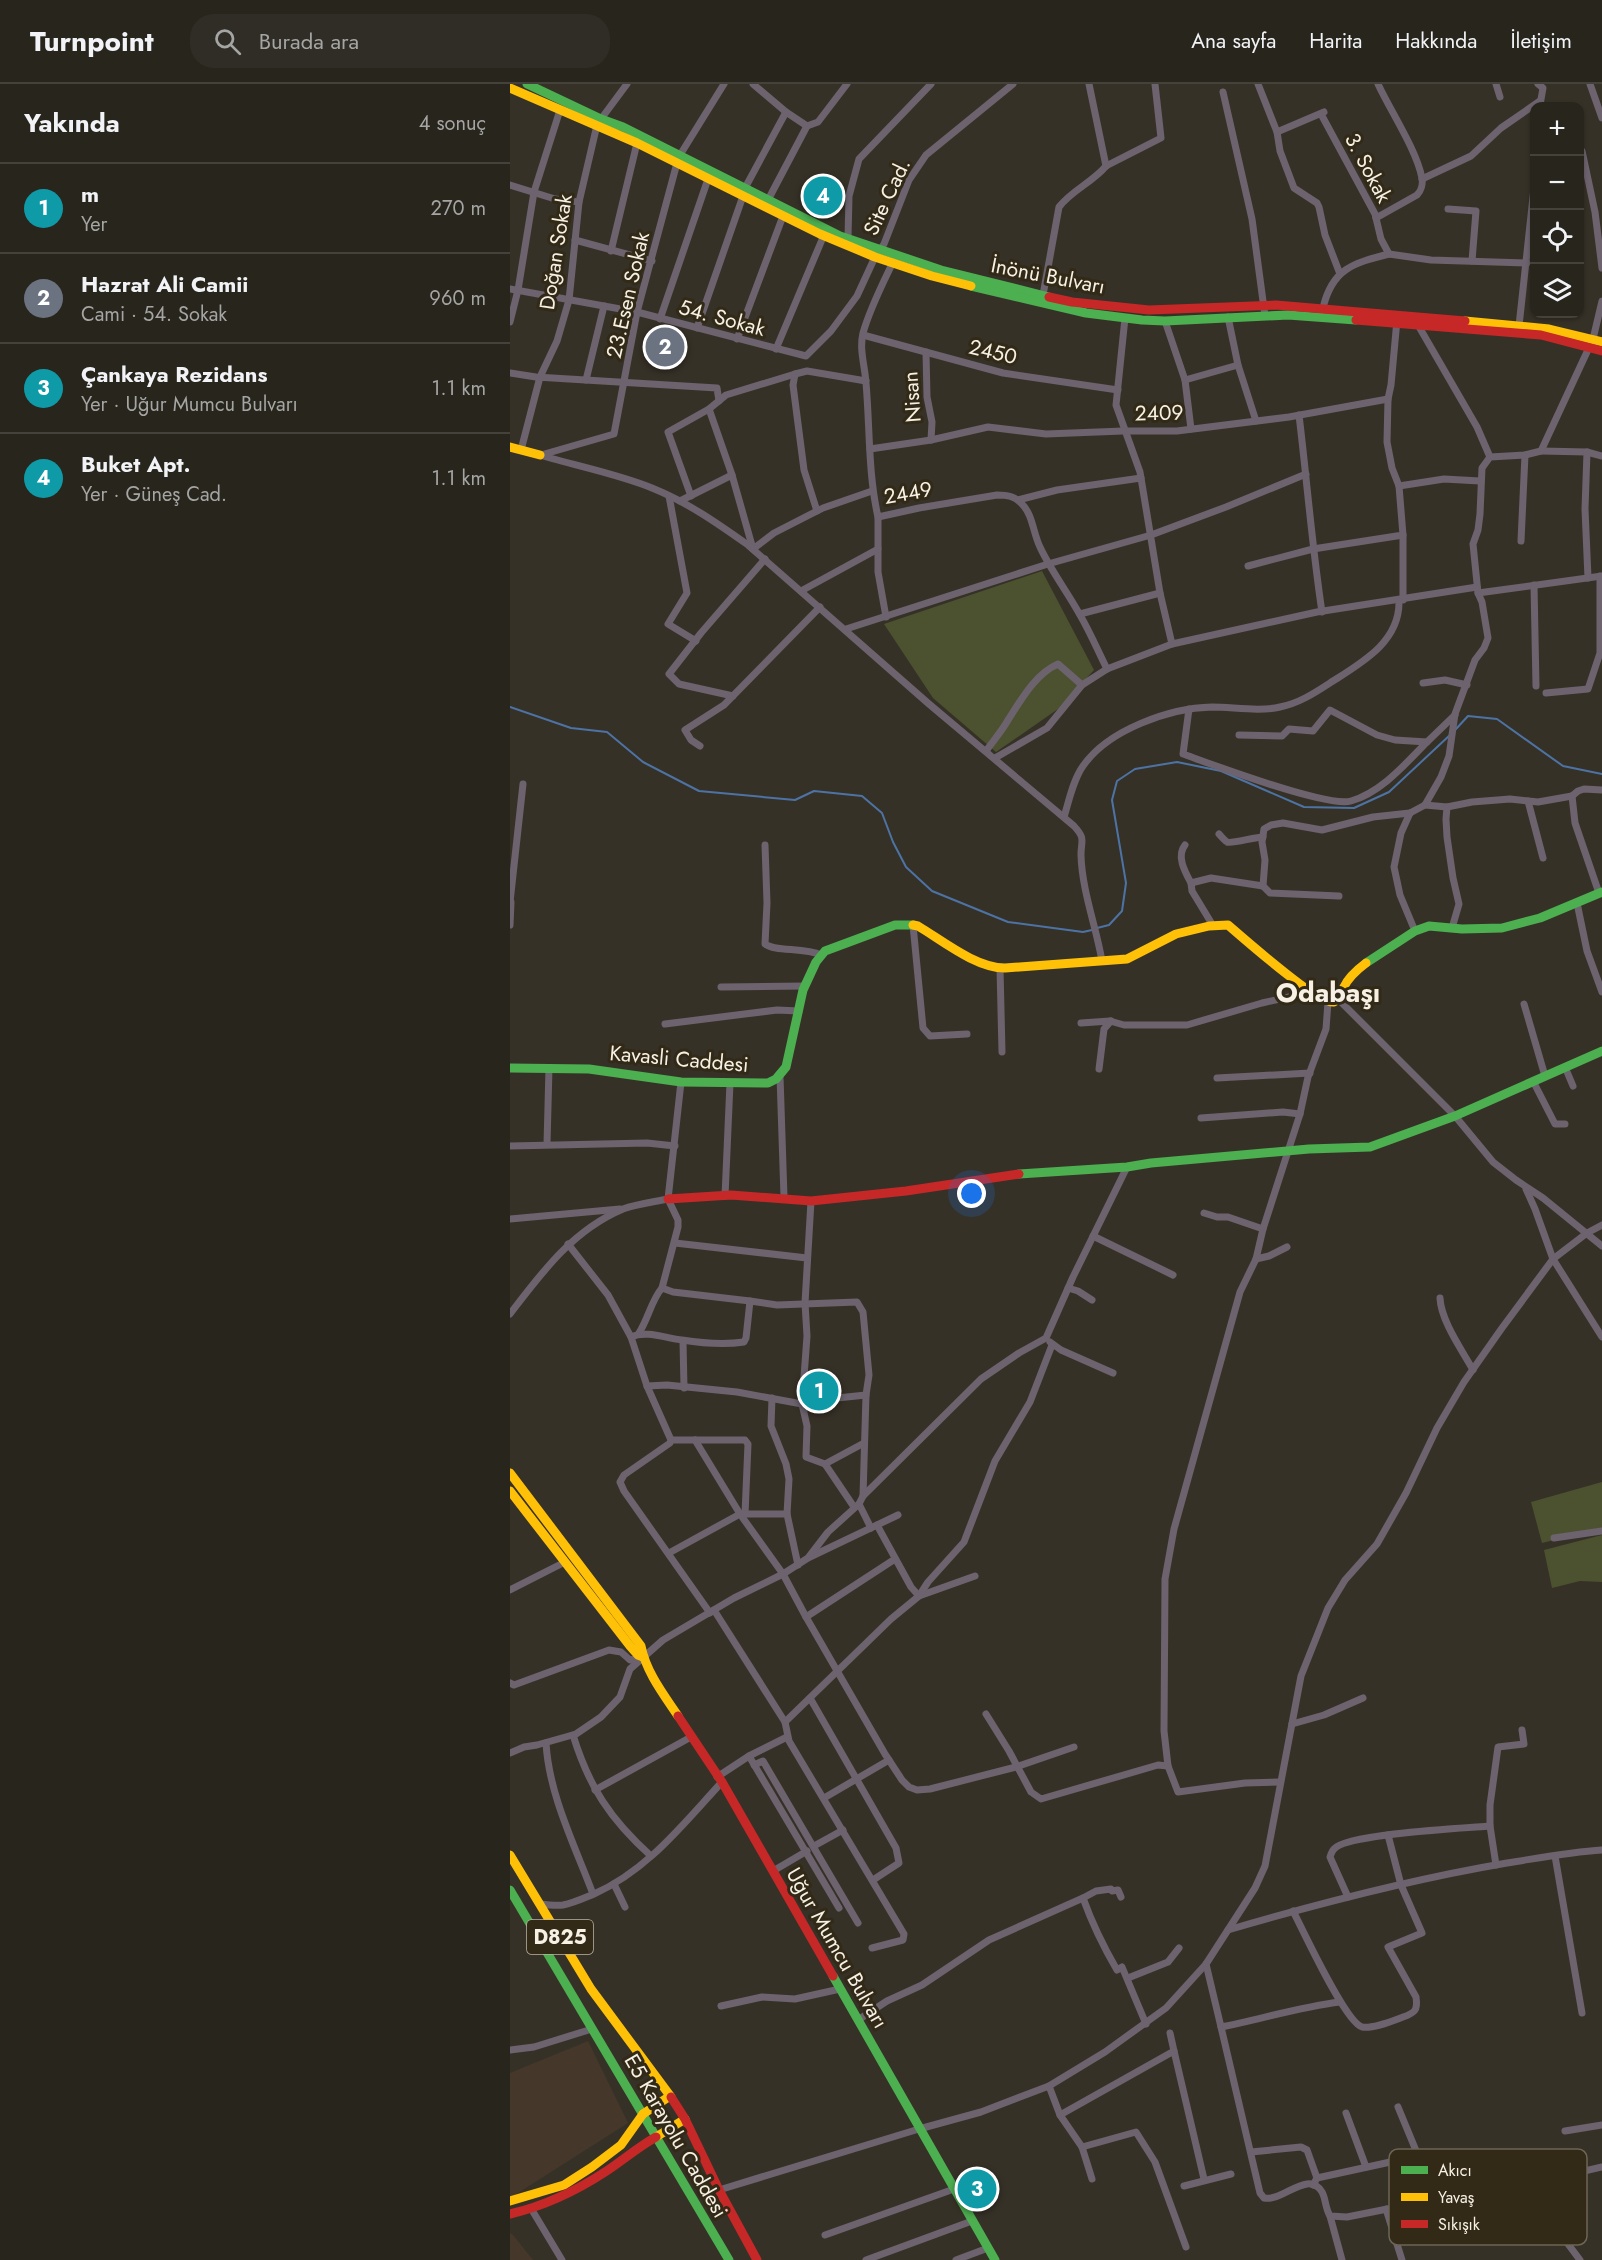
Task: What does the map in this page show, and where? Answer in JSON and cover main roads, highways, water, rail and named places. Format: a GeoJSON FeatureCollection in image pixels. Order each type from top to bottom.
{"type":"FeatureCollection","features":[{"type":"Feature","properties":{"kind":"main road","name":"İnönü Bulvarı"},"geometry":{"type":"LineString","coordinates":[[527,84],[599,122],[623,127],[744,192],[768,200],[878,254],[982,282],[1043,296],[1109,307],[1149,310],[1264,311],[1323,308],[1397,320],[1418,326],[1542,335],[1595,343]]}},
{"type":"Feature","properties":{"kind":"main road"},"geometry":{"type":"LineString","coordinates":[[510,88],[560,110],[599,122],[637,143],[679,159],[708,179],[744,192],[783,216],[824,235],[878,254]]}},
{"type":"Feature","properties":{"kind":"main road","name":"İnönü Bulvarı"},"geometry":{"type":"LineString","coordinates":[[894,259],[932,276],[1086,313],[1165,321],[1228,317],[1264,311],[1288,315],[1519,326],[1549,329],[1595,343],[1602,351]]}},
{"type":"Feature","properties":{"kind":"main road"},"geometry":{"type":"LineString","coordinates":[[510,447],[540,455]]}},
{"type":"Feature","properties":{"kind":"main road","name":"Kavasli Caddesi"},"geometry":{"type":"LineString","coordinates":[[510,1068],[589,1069],[681,1082],[768,1083],[780,1076],[786,1067],[805,986],[812,967],[821,955],[852,939],[895,925],[918,926],[978,962],[992,968],[1000,968],[1043,967],[1127,959],[1139,956],[1145,949],[1165,939],[1212,924],[1228,925],[1314,995],[1333,1000],[1363,965],[1415,931],[1429,926],[1502,928],[1540,918],[1601,893]]}},
{"type":"Feature","properties":{"kind":"main road"},"geometry":{"type":"LineString","coordinates":[[668,1199],[725,1196],[784,1197],[811,1201],[906,1191],[1013,1174],[1127,1167],[1151,1162],[1287,1151],[1370,1147],[1455,1116],[1602,1051]]}},
{"type":"Feature","properties":{"kind":"main road","name":"Uğur Mumcu Bulvarı"},"geometry":{"type":"LineString","coordinates":[[510,1473],[641,1646],[643,1657]]}},
{"type":"Feature","properties":{"kind":"main road","name":"Uğur Mumcu Bulvarı"},"geometry":{"type":"LineString","coordinates":[[510,1492],[630,1646],[643,1657],[719,1779],[994,2260]]}},
{"type":"Feature","properties":{"kind":"main road","name":"E5 Karayolu Caddesi"},"geometry":{"type":"LineString","coordinates":[[510,1855],[591,1989],[670,2096],[685,2120],[757,2260]]}},
{"type":"Feature","properties":{"kind":"main road","name":"E5 Karayolu Caddesi"},"geometry":{"type":"LineString","coordinates":[[511,1896],[643,2114],[677,2177],[729,2260]]}},
{"type":"Feature","properties":{"kind":"main road"},"geometry":{"type":"LineString","coordinates":[[510,2201],[564,2185],[592,2167],[621,2145],[643,2114],[670,2096]]}},
{"type":"Feature","properties":{"kind":"main road"},"geometry":{"type":"LineString","coordinates":[[510,2214],[532,2210],[605,2172],[685,2120]]}},
{"type":"Feature","properties":{"kind":"waterway"},"geometry":{"type":"LineString","coordinates":[[510,707],[571,728],[607,732],[643,762],[699,791],[795,800],[814,791],[862,796],[882,813],[906,867],[932,891],[1008,922],[1083,932],[1092,930]]}},
{"type":"Feature","properties":{"kind":"waterway"},"geometry":{"type":"LineString","coordinates":[[1456,729],[1468,716],[1497,719],[1563,766],[1602,774]]}},
{"type":"Feature","properties":{"kind":"waterway"},"geometry":{"type":"LineString","coordinates":[[1097,928],[1109,925],[1122,911],[1126,883],[1112,800],[1117,781],[1135,769],[1177,762],[1221,771],[1304,807],[1354,808],[1389,792],[1450,735]]}},
{"type":"Feature","properties":{"kind":"place","name":"Buket Apt."},"geometry":{"type":"Point","coordinates":[823,196]}},
{"type":"Feature","properties":{"kind":"place","name":"Hazrat Ali Camii"},"geometry":{"type":"Point","coordinates":[665,347]}},
{"type":"Feature","properties":{"kind":"place","name":"m"},"geometry":{"type":"Point","coordinates":[819,1391]}},
{"type":"Feature","properties":{"kind":"place","name":"Çankaya Rezidans"},"geometry":{"type":"Point","coordinates":[977,2189]}},
{"type":"Feature","properties":{"kind":"district","name":"Odabaşı"},"geometry":{"type":"Point","coordinates":[1328,992]}}]}
